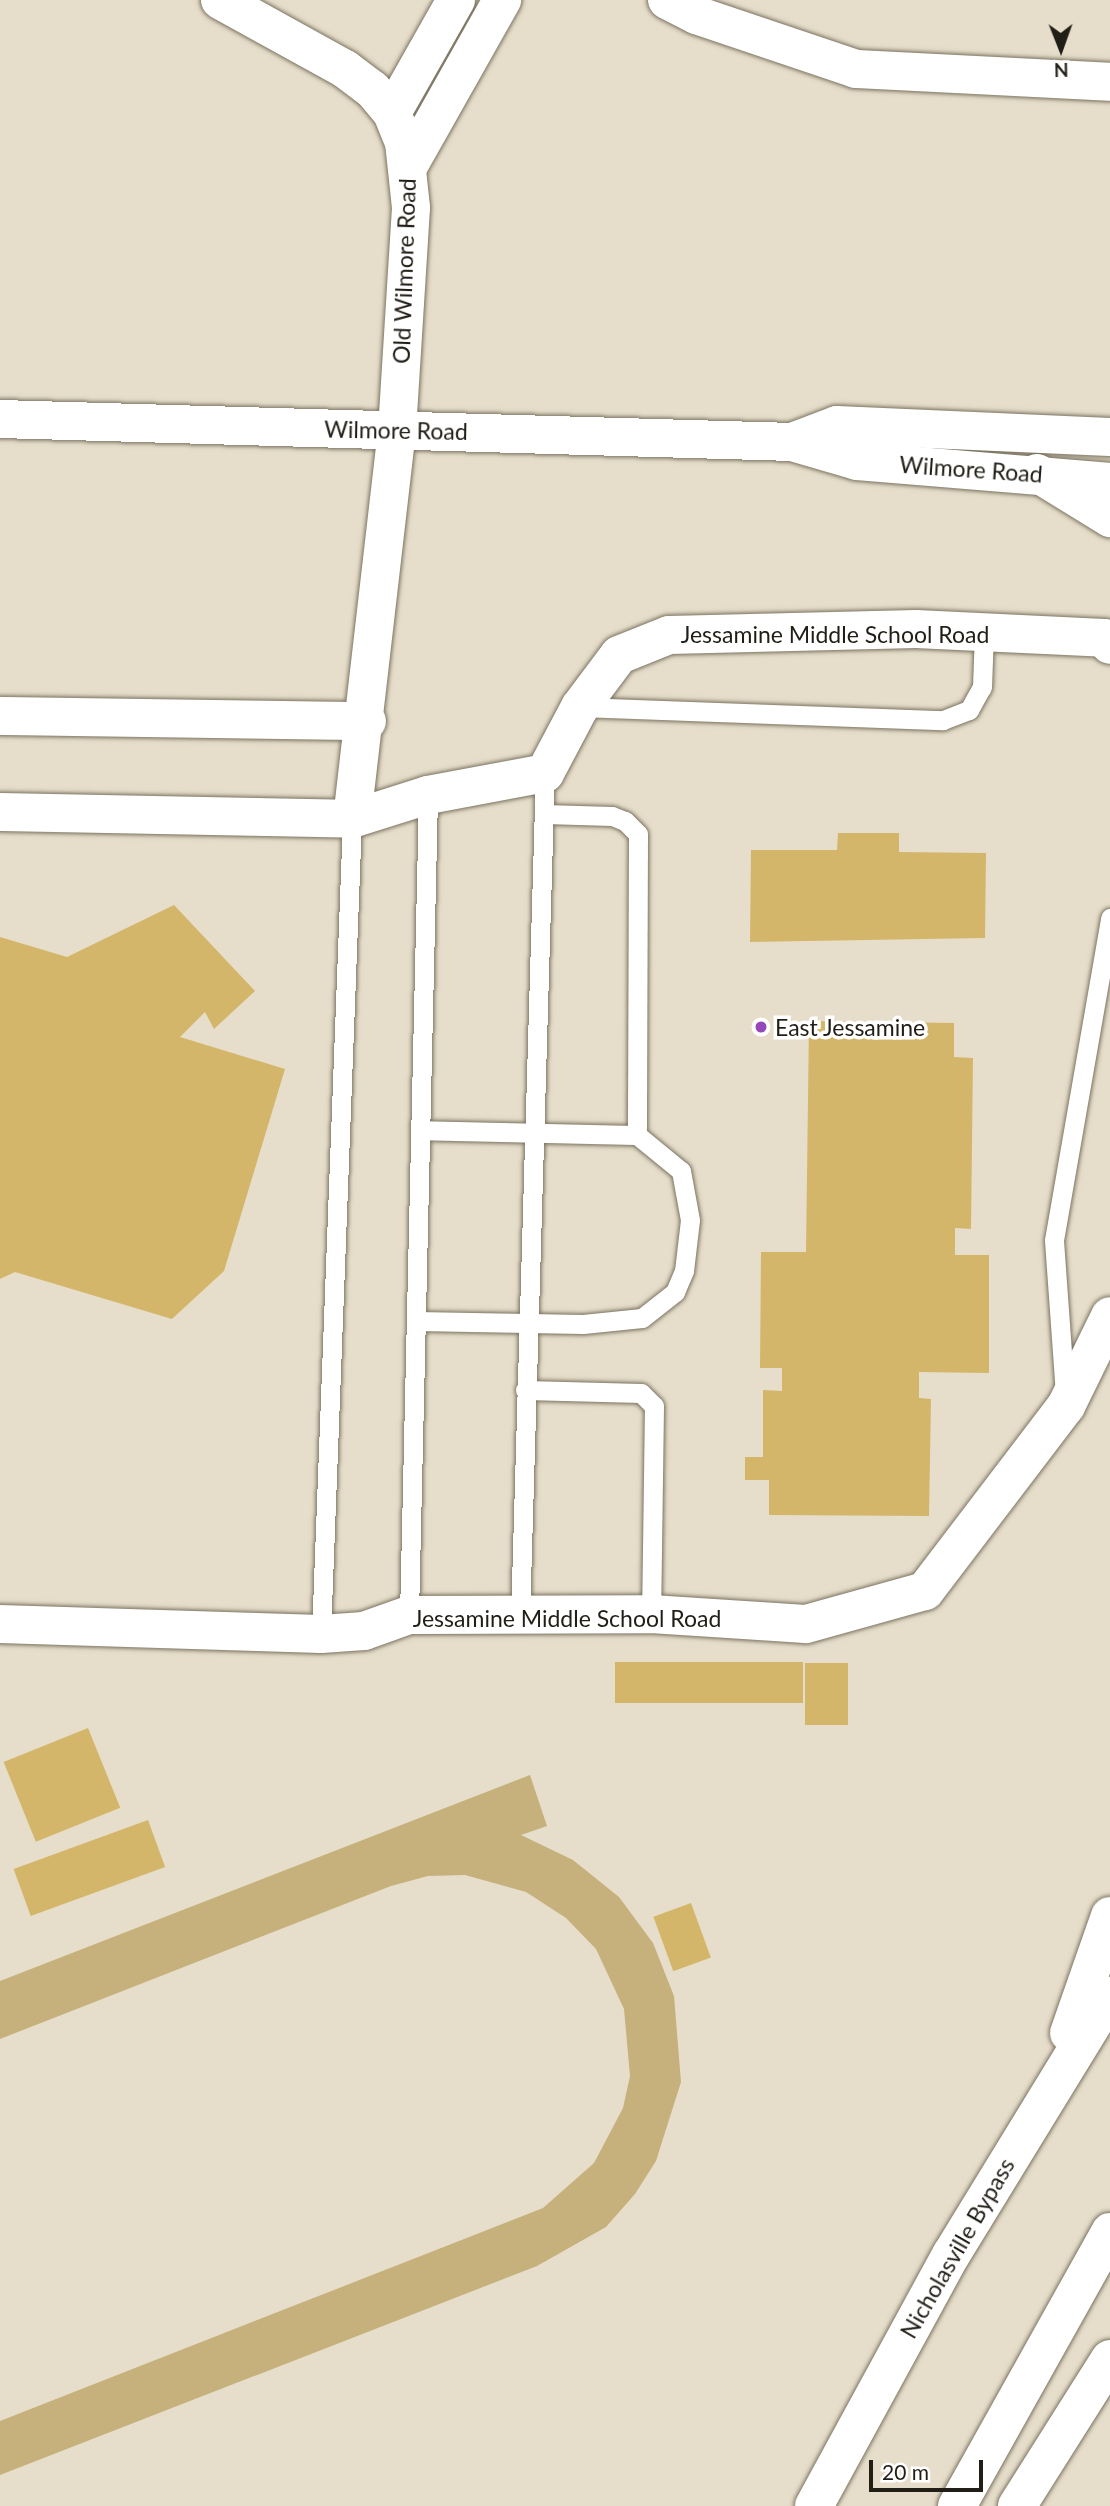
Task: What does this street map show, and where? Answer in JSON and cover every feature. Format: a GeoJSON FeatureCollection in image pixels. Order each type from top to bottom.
{"type":"FeatureCollection","features":[{"type":"Feature","properties":{"kind":"main road","name":"Old Wilmore Road"},"geometry":{"type":"LineString","coordinates":[[220,0],[345,69],[372,89],[392,113],[404,142],[411,208],[397,430]]}},
{"type":"Feature","properties":{"kind":"main road"},"geometry":{"type":"LineString","coordinates":[[392,113],[456,0]]}},
{"type":"Feature","properties":{"kind":"main road"},"geometry":{"type":"LineString","coordinates":[[408,167],[502,0]]}},
{"type":"Feature","properties":{"kind":"main road"},"geometry":{"type":"LineString","coordinates":[[667,0],[696,15],[856,69],[1110,82]]}},
{"type":"Feature","properties":{"kind":"main road","name":"Wilmore Road"},"geometry":{"type":"LineString","coordinates":[[0,419],[792,442],[857,461],[1037,473],[1110,482]]}},
{"type":"Feature","properties":{"kind":"main road","name":"Wilmore Road"},"geometry":{"type":"LineString","coordinates":[[792,442],[836,425],[1110,437]]}},
{"type":"Feature","properties":{"kind":"main road"},"geometry":{"type":"LineString","coordinates":[[352,819],[366,721],[397,430]]}},
{"type":"Feature","properties":{"kind":"main road"},"geometry":{"type":"LineString","coordinates":[[1037,473],[1110,518]]}},
{"type":"Feature","properties":{"kind":"main road","name":"Jessamine Middle School Road"},"geometry":{"type":"LineString","coordinates":[[545,773],[580,707],[619,655],[669,635],[916,629],[1104,638],[1110,645]]}},
{"type":"Feature","properties":{"kind":"main road"},"geometry":{"type":"LineString","coordinates":[[0,716],[366,721]]}},
{"type":"Feature","properties":{"kind":"main road"},"geometry":{"type":"LineString","coordinates":[[0,812],[352,819],[428,795],[545,773]]}},
{"type":"Feature","properties":{"kind":"main road","name":"Jessamine Middle School Road"},"geometry":{"type":"LineString","coordinates":[[0,1624],[320,1634],[364,1631],[409,1615],[520,1618],[651,1614],[806,1624],[925,1591],[1066,1406],[1110,1316]]}},
{"type":"Feature","properties":{"kind":"main road"},"geometry":{"type":"LineString","coordinates":[[1046,2097],[1110,1916]]}},
{"type":"Feature","properties":{"kind":"main road","name":"Nicholasville Bypass"},"geometry":{"type":"LineString","coordinates":[[814,2506],[945,2266],[1110,1996]]}},
{"type":"Feature","properties":{"kind":"main road"},"geometry":{"type":"LineString","coordinates":[[957,2506],[1110,2232]]}},
{"type":"Feature","properties":{"kind":"main road"},"geometry":{"type":"LineString","coordinates":[[1017,2506],[1110,2359]]}},
{"type":"Feature","properties":{"kind":"lane"},"geometry":{"type":"LineString","coordinates":[[580,707],[943,720],[970,710],[982,687],[984,632]]}},
{"type":"Feature","properties":{"kind":"lane"},"geometry":{"type":"LineString","coordinates":[[520,1618],[545,773]]}},
{"type":"Feature","properties":{"kind":"lane"},"geometry":{"type":"LineString","coordinates":[[409,1615],[428,795]]}},
{"type":"Feature","properties":{"kind":"lane"},"geometry":{"type":"LineString","coordinates":[[544,814],[612,816],[638,834],[637,1135]]}},
{"type":"Feature","properties":{"kind":"lane"},"geometry":{"type":"LineString","coordinates":[[320,1634],[352,819]]}},
{"type":"Feature","properties":{"kind":"lane"},"geometry":{"type":"LineString","coordinates":[[1066,1406],[1054,1240],[1110,918]]}},
{"type":"Feature","properties":{"kind":"lane"},"geometry":{"type":"LineString","coordinates":[[416,1321],[527,1324],[642,1318],[675,1292],[689,1244],[688,1193],[681,1171],[637,1135],[421,1130]]}},
{"type":"Feature","properties":{"kind":"lane"},"geometry":{"type":"LineString","coordinates":[[525,1390],[641,1393],[654,1406],[651,1614]]}},
{"type":"Feature","properties":{"kind":"shaded area"},"geometry":{"type":"Polygon","coordinates":[[[530,1775],[547,1826],[521,1835],[573,1860],[619,1897],[653,1943],[674,1996],[681,2082],[656,2161],[635,2194],[606,2227],[537,2266],[0,2475],[0,2421],[543,2208],[594,2163],[623,2108],[630,2076],[624,2009],[596,1949],[566,1918],[526,1892],[465,1875],[428,1876],[391,1886],[0,2039],[0,1981],[530,1775]]]}},
{"type":"Feature","properties":{"kind":"building"},"geometry":{"type":"Polygon","coordinates":[[[838,833],[899,833],[899,852],[986,853],[985,938],[750,942],[751,850],[837,850],[838,833]]]}},
{"type":"Feature","properties":{"kind":"building"},"geometry":{"type":"Polygon","coordinates":[[[174,905],[255,991],[214,1029],[205,1012],[180,1037],[285,1069],[224,1271],[172,1319],[15,1272],[0,1279],[0,937],[67,957],[174,905]]]}},
{"type":"Feature","properties":{"kind":"building"},"geometry":{"type":"Polygon","coordinates":[[[809,1021],[954,1023],[954,1057],[973,1058],[971,1229],[955,1228],[955,1255],[989,1255],[989,1373],[919,1372],[919,1398],[931,1399],[929,1516],[769,1515],[769,1480],[745,1480],[745,1457],[763,1457],[763,1390],[782,1391],[782,1368],[760,1368],[761,1252],[806,1252],[809,1021]]]}},
{"type":"Feature","properties":{"kind":"building"},"geometry":{"type":"Polygon","coordinates":[[[615,1662],[803,1662],[803,1703],[615,1703],[615,1662]]]}},
{"type":"Feature","properties":{"kind":"building"},"geometry":{"type":"Polygon","coordinates":[[[805,1663],[848,1663],[848,1725],[805,1725],[805,1663]]]}},
{"type":"Feature","properties":{"kind":"building"},"geometry":{"type":"Polygon","coordinates":[[[88,1728],[120,1808],[36,1842],[4,1762],[88,1728]]]}},
{"type":"Feature","properties":{"kind":"building"},"geometry":{"type":"Polygon","coordinates":[[[148,1820],[165,1867],[31,1916],[14,1869],[148,1820]]]}},
{"type":"Feature","properties":{"kind":"building"},"geometry":{"type":"Polygon","coordinates":[[[691,1903],[711,1958],[673,1971],[653,1917],[691,1903]]]}},
{"type":"Feature","properties":{"kind":"place","name":"East Jessamine"},"geometry":{"type":"Point","coordinates":[761,1027]}}]}
